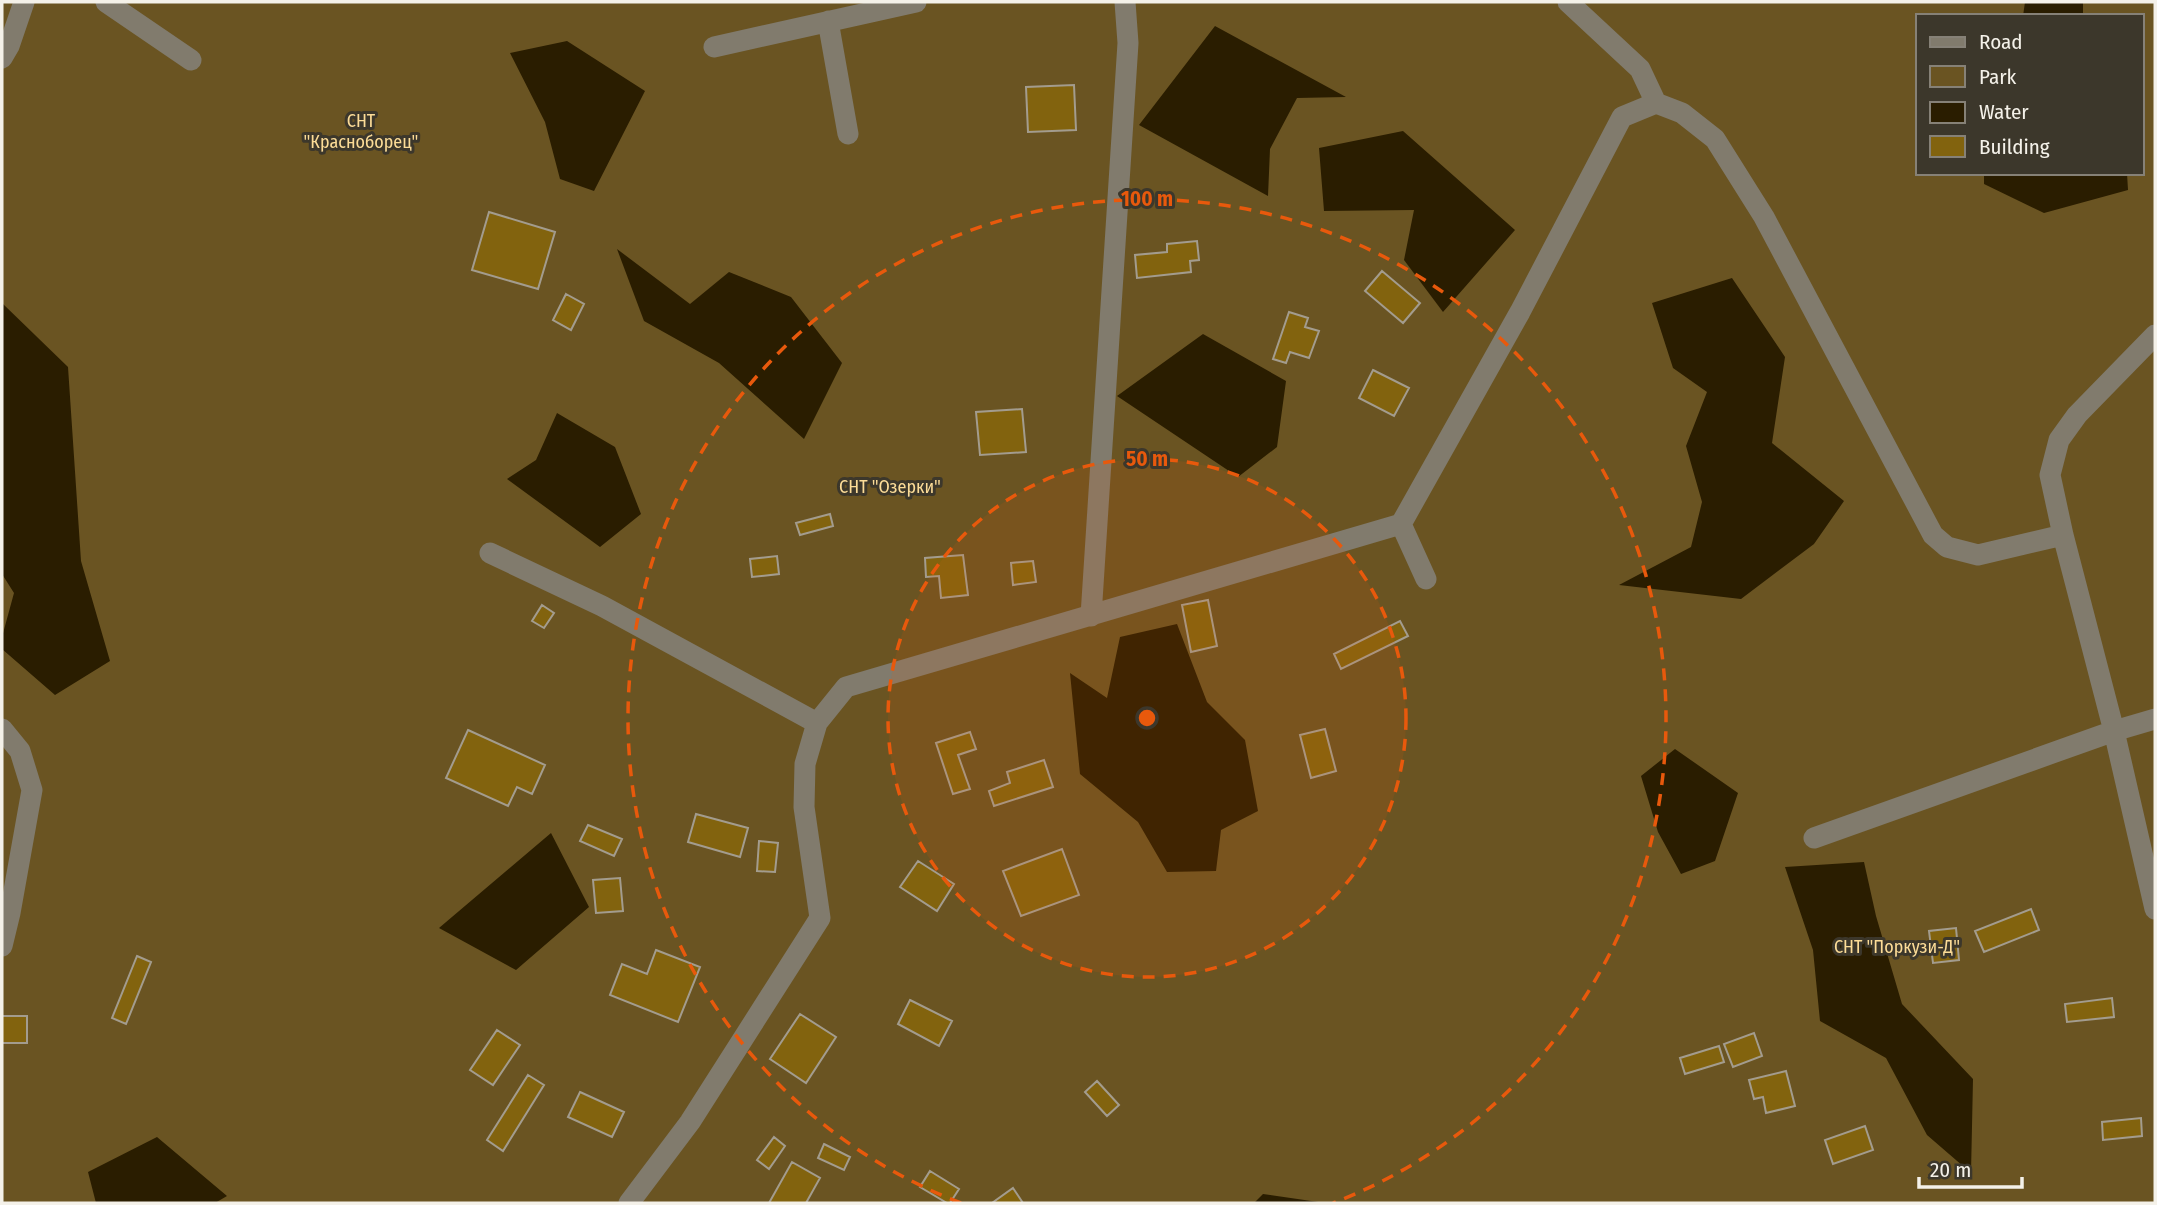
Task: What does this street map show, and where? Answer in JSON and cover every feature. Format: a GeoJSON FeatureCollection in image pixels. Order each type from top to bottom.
{"type":"FeatureCollection","features":[{"type":"Feature","properties":{"kind":"street"},"geometry":{"type":"LineString","coordinates":[[2,58],[9,46],[24,2]]}},
{"type":"Feature","properties":{"kind":"street"},"geometry":{"type":"LineString","coordinates":[[106,2],[191,60]]}},
{"type":"Feature","properties":{"kind":"street"},"geometry":{"type":"LineString","coordinates":[[714,47],[916,2]]}},
{"type":"Feature","properties":{"kind":"street"},"geometry":{"type":"LineString","coordinates":[[1091,616],[1128,43],[1125,2]]}},
{"type":"Feature","properties":{"kind":"street"},"geometry":{"type":"LineString","coordinates":[[1568,2],[1640,69],[1656,103]]}},
{"type":"Feature","properties":{"kind":"street"},"geometry":{"type":"LineString","coordinates":[[828,21],[848,134]]}},
{"type":"Feature","properties":{"kind":"street"},"geometry":{"type":"LineString","coordinates":[[629,1203],[690,1122],[820,918],[804,807],[805,764],[817,723],[846,687],[1401,524],[1520,312],[1622,117],[1638,109],[1656,103],[1682,113],[1714,139],[1763,216],[1933,535],[1947,547],[1978,555],[2063,535]]}},
{"type":"Feature","properties":{"kind":"street"},"geometry":{"type":"LineString","coordinates":[[2155,335],[2077,415],[2059,440],[2050,475],[2155,909]]}},
{"type":"Feature","properties":{"kind":"street"},"geometry":{"type":"LineString","coordinates":[[1401,524],[1426,579]]}},
{"type":"Feature","properties":{"kind":"street"},"geometry":{"type":"LineString","coordinates":[[490,553],[602,606],[817,723]]}},
{"type":"Feature","properties":{"kind":"street"},"geometry":{"type":"LineString","coordinates":[[1814,838],[2114,731],[2155,719]]}},
{"type":"Feature","properties":{"kind":"street"},"geometry":{"type":"LineString","coordinates":[[2,729],[20,751],[32,790],[2,946]]}},
{"type":"Feature","properties":{"kind":"green space","name":"СНТ \"Озерки\""},"geometry":{"type":"Polygon","coordinates":[[[2,2],[2155,2],[2155,1203],[2,1203],[2,2]]]}},
{"type":"Feature","properties":{"kind":"water"},"geometry":{"type":"Polygon","coordinates":[[[2025,2],[2083,2],[2083,14],[2023,14],[2025,2]]]}},
{"type":"Feature","properties":{"kind":"water"},"geometry":{"type":"Polygon","coordinates":[[[1215,26],[1346,97],[1297,98],[1270,149],[1268,196],[1139,125],[1215,26]]]}},
{"type":"Feature","properties":{"kind":"water"},"geometry":{"type":"Polygon","coordinates":[[[567,41],[645,91],[594,191],[560,179],[545,122],[510,53],[567,41]]]}},
{"type":"Feature","properties":{"kind":"water"},"geometry":{"type":"Polygon","coordinates":[[[1403,131],[1515,230],[1443,312],[1404,260],[1414,210],[1324,211],[1319,148],[1403,131]]]}},
{"type":"Feature","properties":{"kind":"water"},"geometry":{"type":"Polygon","coordinates":[[[1984,175],[2127,175],[2128,190],[2044,213],[1984,184],[1984,175]]]}},
{"type":"Feature","properties":{"kind":"water"},"geometry":{"type":"Polygon","coordinates":[[[617,249],[690,304],[729,272],[791,297],[842,363],[804,439],[719,363],[644,321],[617,249]]]}},
{"type":"Feature","properties":{"kind":"water"},"geometry":{"type":"Polygon","coordinates":[[[1732,278],[1785,357],[1772,443],[1844,501],[1814,544],[1741,599],[1619,585],[1691,547],[1702,502],[1686,446],[1707,392],[1673,368],[1652,303],[1732,278]]]}},
{"type":"Feature","properties":{"kind":"water"},"geometry":{"type":"Polygon","coordinates":[[[2,303],[68,367],[81,561],[110,661],[55,695],[2,649],[2,637],[14,593],[2,574],[2,303]]]}},
{"type":"Feature","properties":{"kind":"water"},"geometry":{"type":"Polygon","coordinates":[[[1203,334],[1286,381],[1277,447],[1238,477],[1117,396],[1203,334]]]}},
{"type":"Feature","properties":{"kind":"water"},"geometry":{"type":"Polygon","coordinates":[[[557,413],[615,447],[641,514],[600,547],[507,479],[536,460],[557,413]]]}},
{"type":"Feature","properties":{"kind":"water"},"geometry":{"type":"Polygon","coordinates":[[[1177,624],[1207,702],[1245,740],[1258,811],[1221,830],[1216,871],[1167,872],[1138,822],[1080,774],[1070,673],[1107,698],[1120,637],[1177,624]]]}},
{"type":"Feature","properties":{"kind":"water"},"geometry":{"type":"Polygon","coordinates":[[[1675,749],[1738,793],[1715,861],[1681,874],[1658,832],[1641,776],[1675,749]]]}},
{"type":"Feature","properties":{"kind":"water"},"geometry":{"type":"Polygon","coordinates":[[[551,833],[589,907],[516,970],[439,928],[551,833]]]}},
{"type":"Feature","properties":{"kind":"water"},"geometry":{"type":"Polygon","coordinates":[[[1864,862],[1876,916],[1902,1004],[1973,1079],[1971,1173],[1927,1135],[1886,1058],[1820,1021],[1813,950],[1785,867],[1864,862]]]}},
{"type":"Feature","properties":{"kind":"water"},"geometry":{"type":"Polygon","coordinates":[[[157,1137],[227,1196],[215,1203],[96,1203],[88,1172],[157,1137]]]}},
{"type":"Feature","properties":{"kind":"water"},"geometry":{"type":"Polygon","coordinates":[[[1263,1194],[1325,1203],[1254,1203],[1263,1194]]]}},
{"type":"Feature","properties":{"kind":"building"},"geometry":{"type":"Polygon","coordinates":[[[1074,85],[1076,130],[1028,132],[1026,87],[1074,85]]]}},
{"type":"Feature","properties":{"kind":"building"},"geometry":{"type":"Polygon","coordinates":[[[489,212],[555,232],[538,289],[472,270],[489,212]]]}},
{"type":"Feature","properties":{"kind":"building"},"geometry":{"type":"Polygon","coordinates":[[[1197,241],[1199,260],[1190,261],[1191,272],[1137,278],[1135,255],[1167,252],[1167,244],[1197,241]]]}},
{"type":"Feature","properties":{"kind":"building"},"geometry":{"type":"Polygon","coordinates":[[[1382,271],[1420,303],[1403,323],[1365,291],[1382,271]]]}},
{"type":"Feature","properties":{"kind":"building"},"geometry":{"type":"Polygon","coordinates":[[[566,294],[584,304],[571,330],[553,320],[566,294]]]}},
{"type":"Feature","properties":{"kind":"building"},"geometry":{"type":"Polygon","coordinates":[[[1289,312],[1308,318],[1305,327],[1319,331],[1309,358],[1290,352],[1286,363],[1273,359],[1289,312]]]}},
{"type":"Feature","properties":{"kind":"building"},"geometry":{"type":"Polygon","coordinates":[[[1373,370],[1409,388],[1394,416],[1359,398],[1373,370]]]}},
{"type":"Feature","properties":{"kind":"building"},"geometry":{"type":"Polygon","coordinates":[[[1022,409],[1026,452],[980,455],[976,412],[1022,409]]]}},
{"type":"Feature","properties":{"kind":"building"},"geometry":{"type":"Polygon","coordinates":[[[830,514],[833,526],[800,535],[796,523],[830,514]]]}},
{"type":"Feature","properties":{"kind":"building"},"geometry":{"type":"Polygon","coordinates":[[[963,555],[968,595],[941,598],[939,576],[926,577],[925,558],[963,555]]]}},
{"type":"Feature","properties":{"kind":"building"},"geometry":{"type":"Polygon","coordinates":[[[777,556],[779,574],[752,577],[750,559],[777,556]]]}},
{"type":"Feature","properties":{"kind":"building"},"geometry":{"type":"Polygon","coordinates":[[[1033,561],[1036,582],[1013,585],[1011,563],[1033,561]]]}},
{"type":"Feature","properties":{"kind":"building"},"geometry":{"type":"Polygon","coordinates":[[[1208,600],[1217,646],[1191,652],[1182,605],[1208,600]]]}},
{"type":"Feature","properties":{"kind":"building"},"geometry":{"type":"Polygon","coordinates":[[[542,605],[554,613],[544,628],[532,621],[542,605]]]}},
{"type":"Feature","properties":{"kind":"building"},"geometry":{"type":"Polygon","coordinates":[[[1400,621],[1408,636],[1341,669],[1334,654],[1400,621]]]}},
{"type":"Feature","properties":{"kind":"building"},"geometry":{"type":"Polygon","coordinates":[[[1325,729],[1336,771],[1311,778],[1300,735],[1325,729]]]}},
{"type":"Feature","properties":{"kind":"building"},"geometry":{"type":"Polygon","coordinates":[[[468,730],[545,765],[532,794],[517,787],[508,806],[446,778],[468,730]]]}},
{"type":"Feature","properties":{"kind":"building"},"geometry":{"type":"Polygon","coordinates":[[[970,732],[976,749],[958,755],[970,789],[953,794],[936,743],[970,732]]]}},
{"type":"Feature","properties":{"kind":"building"},"geometry":{"type":"Polygon","coordinates":[[[1044,760],[1053,787],[994,806],[989,791],[1010,783],[1007,772],[1044,760]]]}},
{"type":"Feature","properties":{"kind":"building"},"geometry":{"type":"Polygon","coordinates":[[[696,814],[748,828],[740,857],[688,842],[696,814]]]}},
{"type":"Feature","properties":{"kind":"building"},"geometry":{"type":"Polygon","coordinates":[[[588,825],[622,839],[614,856],[580,841],[588,825]]]}},
{"type":"Feature","properties":{"kind":"building"},"geometry":{"type":"Polygon","coordinates":[[[759,841],[778,843],[775,872],[757,871],[759,841]]]}},
{"type":"Feature","properties":{"kind":"building"},"geometry":{"type":"Polygon","coordinates":[[[1062,849],[1079,895],[1021,916],[1003,871],[1062,849]]]}},
{"type":"Feature","properties":{"kind":"building"},"geometry":{"type":"Polygon","coordinates":[[[918,861],[954,884],[937,911],[900,887],[918,861]]]}},
{"type":"Feature","properties":{"kind":"building"},"geometry":{"type":"Polygon","coordinates":[[[620,878],[623,911],[596,913],[593,880],[620,878]]]}},
{"type":"Feature","properties":{"kind":"building"},"geometry":{"type":"Polygon","coordinates":[[[2031,909],[2039,930],[1984,952],[1975,931],[2031,909]]]}},
{"type":"Feature","properties":{"kind":"building"},"geometry":{"type":"Polygon","coordinates":[[[1956,928],[1959,960],[1933,963],[1929,931],[1956,928]]]}},
{"type":"Feature","properties":{"kind":"building"},"geometry":{"type":"Polygon","coordinates":[[[656,950],[700,967],[678,1022],[610,995],[622,964],[647,974],[656,950]]]}},
{"type":"Feature","properties":{"kind":"building"},"geometry":{"type":"Polygon","coordinates":[[[137,956],[151,962],[126,1024],[112,1018],[137,956]]]}},
{"type":"Feature","properties":{"kind":"building"},"geometry":{"type":"Polygon","coordinates":[[[2112,998],[2114,1017],[2067,1022],[2065,1004],[2112,998]]]}},
{"type":"Feature","properties":{"kind":"building"},"geometry":{"type":"Polygon","coordinates":[[[910,1000],[952,1021],[939,1046],[898,1024],[910,1000]]]}},
{"type":"Feature","properties":{"kind":"building"},"geometry":{"type":"Polygon","coordinates":[[[800,1014],[836,1037],[806,1083],[770,1059],[800,1014]]]}},
{"type":"Feature","properties":{"kind":"building"},"geometry":{"type":"Polygon","coordinates":[[[2,1016],[27,1016],[27,1043],[2,1043],[2,1016]]]}},
{"type":"Feature","properties":{"kind":"building"},"geometry":{"type":"Polygon","coordinates":[[[497,1030],[520,1045],[493,1085],[470,1070],[497,1030]]]}},
{"type":"Feature","properties":{"kind":"building"},"geometry":{"type":"Polygon","coordinates":[[[1754,1033],[1762,1056],[1733,1067],[1724,1044],[1754,1033]]]}},
{"type":"Feature","properties":{"kind":"building"},"geometry":{"type":"Polygon","coordinates":[[[1719,1046],[1724,1062],[1685,1074],[1680,1058],[1719,1046]]]}},
{"type":"Feature","properties":{"kind":"building"},"geometry":{"type":"Polygon","coordinates":[[[1786,1071],[1795,1106],[1766,1113],[1763,1097],[1754,1099],[1749,1080],[1786,1071]]]}},
{"type":"Feature","properties":{"kind":"building"},"geometry":{"type":"Polygon","coordinates":[[[528,1075],[544,1085],[503,1151],[487,1140],[528,1075]]]}},
{"type":"Feature","properties":{"kind":"building"},"geometry":{"type":"Polygon","coordinates":[[[1097,1081],[1119,1105],[1107,1116],[1085,1092],[1097,1081]]]}},
{"type":"Feature","properties":{"kind":"building"},"geometry":{"type":"Polygon","coordinates":[[[580,1092],[624,1112],[612,1137],[568,1117],[580,1092]]]}},
{"type":"Feature","properties":{"kind":"building"},"geometry":{"type":"Polygon","coordinates":[[[2141,1118],[2142,1136],[2103,1140],[2102,1122],[2141,1118]]]}},
{"type":"Feature","properties":{"kind":"building"},"geometry":{"type":"Polygon","coordinates":[[[1865,1126],[1873,1150],[1833,1164],[1825,1140],[1865,1126]]]}},
{"type":"Feature","properties":{"kind":"building"},"geometry":{"type":"Polygon","coordinates":[[[774,1137],[785,1146],[769,1169],[757,1160],[774,1137]]]}},
{"type":"Feature","properties":{"kind":"building"},"geometry":{"type":"Polygon","coordinates":[[[824,1144],[850,1157],[844,1170],[818,1158],[824,1144]]]}},
{"type":"Feature","properties":{"kind":"building"},"geometry":{"type":"Polygon","coordinates":[[[792,1162],[820,1178],[806,1203],[769,1203],[792,1162]]]}},
{"type":"Feature","properties":{"kind":"building"},"geometry":{"type":"Polygon","coordinates":[[[930,1171],[959,1189],[950,1203],[920,1187],[930,1171]]]}},
{"type":"Feature","properties":{"kind":"building"},"geometry":{"type":"Polygon","coordinates":[[[1013,1188],[1023,1203],[992,1203],[1013,1188]]]}},
{"type":"Feature","properties":{"kind":"park label","name":"СНТ \"Красноборец\""},"geometry":{"type":"Point","coordinates":[361,131]}},
{"type":"Feature","properties":{"kind":"park label","name":"СНТ \"Поркузи-Д\""},"geometry":{"type":"Point","coordinates":[1897,947]}}]}
